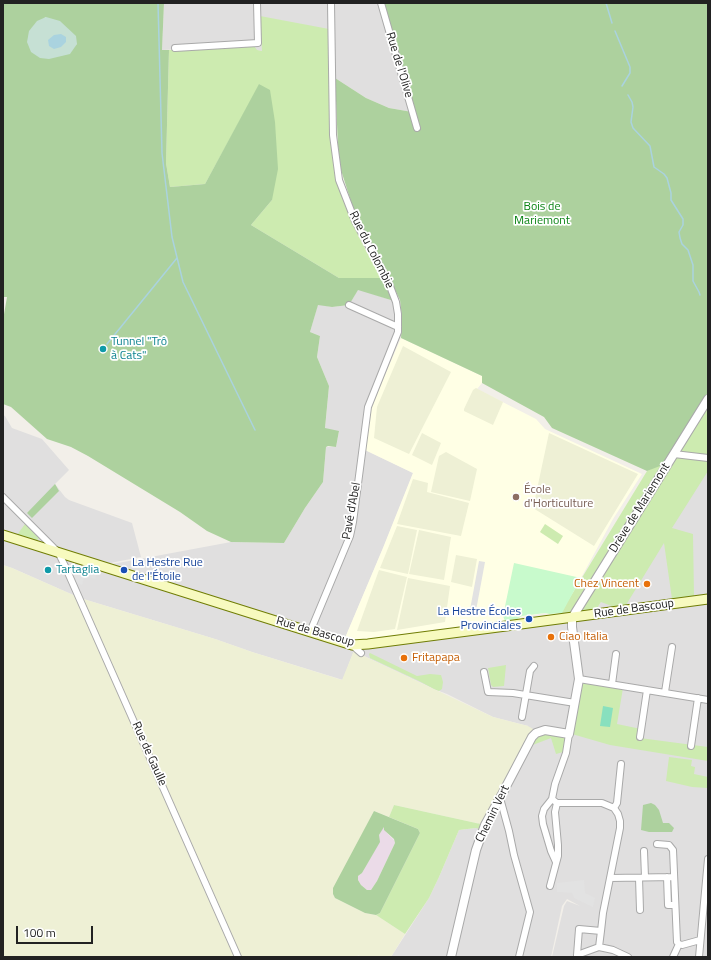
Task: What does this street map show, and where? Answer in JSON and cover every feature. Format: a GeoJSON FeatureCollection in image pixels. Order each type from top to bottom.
{"type":"FeatureCollection","features":[{"type":"Feature","properties":{"kind":"main road","name":"Rue de Bascoup"},"geometry":{"type":"LineString","coordinates":[[3,535],[352,644],[368,644],[708,599]]}},
{"type":"Feature","properties":{"kind":"street"},"geometry":{"type":"LineString","coordinates":[[175,48],[258,43],[257,3]]}},
{"type":"Feature","properties":{"kind":"street","name":"Rue du Colombie"},"geometry":{"type":"LineString","coordinates":[[331,3],[333,135],[339,180],[355,221],[388,281],[396,302],[398,314],[398,332],[368,407]]}},
{"type":"Feature","properties":{"kind":"street","name":"Rue de l'Olive"},"geometry":{"type":"LineString","coordinates":[[381,3],[418,128]]}},
{"type":"Feature","properties":{"kind":"street"},"geometry":{"type":"LineString","coordinates":[[349,305],[398,327]]}},
{"type":"Feature","properties":{"kind":"street","name":"Drève de Mariemont"},"geometry":{"type":"LineString","coordinates":[[572,618],[708,399]]}},
{"type":"Feature","properties":{"kind":"street","name":"Pavé d'Abel"},"geometry":{"type":"LineString","coordinates":[[310,632],[351,532],[368,407]]}},
{"type":"Feature","properties":{"kind":"street"},"geometry":{"type":"LineString","coordinates":[[674,454],[708,458]]}},
{"type":"Feature","properties":{"kind":"street","name":"Rue de Gaulle"},"geometry":{"type":"LineString","coordinates":[[3,497],[58,552],[80,598],[238,957]]}},
{"type":"Feature","properties":{"kind":"street"},"geometry":{"type":"LineString","coordinates":[[550,886],[556,862],[558,845],[555,812],[555,784],[566,753],[579,679],[572,618]]}},
{"type":"Feature","properties":{"kind":"street"},"geometry":{"type":"LineString","coordinates":[[352,644],[361,653]]}},
{"type":"Feature","properties":{"kind":"street"},"geometry":{"type":"LineString","coordinates":[[665,692],[672,647]]}},
{"type":"Feature","properties":{"kind":"street"},"geometry":{"type":"LineString","coordinates":[[612,684],[616,654]]}},
{"type":"Feature","properties":{"kind":"street"},"geometry":{"type":"LineString","coordinates":[[522,717],[527,696],[530,671],[534,666]]}},
{"type":"Feature","properties":{"kind":"street"},"geometry":{"type":"LineString","coordinates":[[484,672],[488,692],[513,693],[575,703]]}},
{"type":"Feature","properties":{"kind":"street"},"geometry":{"type":"LineString","coordinates":[[579,679],[708,700]]}},
{"type":"Feature","properties":{"kind":"street"},"geometry":{"type":"LineString","coordinates":[[640,737],[647,690]]}},
{"type":"Feature","properties":{"kind":"street"},"geometry":{"type":"LineString","coordinates":[[691,746],[698,698]]}},
{"type":"Feature","properties":{"kind":"street","name":"Chemin Vert"},"geometry":{"type":"LineString","coordinates":[[451,957],[476,850],[483,830],[532,737],[536,733],[545,730],[569,734]]}},
{"type":"Feature","properties":{"kind":"street"},"geometry":{"type":"LineString","coordinates":[[614,808],[621,764]]}},
{"type":"Feature","properties":{"kind":"street"},"geometry":{"type":"LineString","coordinates":[[500,798],[530,912],[520,957]]}},
{"type":"Feature","properties":{"kind":"street"},"geometry":{"type":"LineString","coordinates":[[556,862],[543,824],[542,816],[544,809],[555,801],[602,803],[614,808],[619,816],[620,828],[603,912],[599,947]]}},
{"type":"Feature","properties":{"kind":"street"},"geometry":{"type":"LineString","coordinates":[[657,844],[668,844],[672,847],[677,939],[679,944],[673,957]]}},
{"type":"Feature","properties":{"kind":"street"},"geometry":{"type":"LineString","coordinates":[[640,910],[644,851]]}},
{"type":"Feature","properties":{"kind":"street"},"geometry":{"type":"LineString","coordinates":[[699,957],[708,859]]}},
{"type":"Feature","properties":{"kind":"street"},"geometry":{"type":"LineString","coordinates":[[667,877],[668,905],[675,905]]}},
{"type":"Feature","properties":{"kind":"street"},"geometry":{"type":"LineString","coordinates":[[610,878],[674,877]]}},
{"type":"Feature","properties":{"kind":"street"},"geometry":{"type":"LineString","coordinates":[[601,930],[579,929],[577,956],[599,947],[613,950],[628,957]]}},
{"type":"Feature","properties":{"kind":"street"},"geometry":{"type":"LineString","coordinates":[[679,944],[682,945],[700,940]]}},
{"type":"Feature","properties":{"kind":"shaded area"},"geometry":{"type":"Polygon","coordinates":[[[164,3],[379,3],[412,112],[389,108],[366,98],[335,78],[261,16],[262,51],[231,47],[162,50],[164,3]]]}},
{"type":"Feature","properties":{"kind":"shaded area"},"geometry":{"type":"Polygon","coordinates":[[[46,17],[60,21],[76,36],[77,44],[70,54],[49,59],[40,58],[31,52],[27,42],[29,31],[37,21],[46,17]]]}},
{"type":"Feature","properties":{"kind":"shaded area"},"geometry":{"type":"Polygon","coordinates":[[[358,289],[394,301],[396,317],[393,340],[369,396],[360,450],[365,450],[413,473],[345,638],[113,566],[112,564],[231,542],[284,543],[323,482],[326,447],[336,447],[339,432],[325,429],[329,386],[317,357],[320,336],[310,332],[318,304],[332,307],[349,305],[358,289]]]}},
{"type":"Feature","properties":{"kind":"shaded area","name":"École d'Horticulture"},"geometry":{"type":"Polygon","coordinates":[[[401,338],[482,376],[482,383],[477,389],[536,419],[545,429],[642,474],[613,519],[562,613],[549,615],[545,613],[522,617],[518,621],[374,640],[354,640],[345,638],[413,473],[365,450],[369,417],[373,403],[401,338]]]}},
{"type":"Feature","properties":{"kind":"shaded area"},"geometry":{"type":"Polygon","coordinates":[[[403,346],[451,372],[409,454],[374,438],[377,407],[403,346]]]}},
{"type":"Feature","properties":{"kind":"shaded area"},"geometry":{"type":"Polygon","coordinates":[[[476,388],[503,402],[493,425],[464,411],[473,390],[476,388]]]}},
{"type":"Feature","properties":{"kind":"shaded area"},"geometry":{"type":"Polygon","coordinates":[[[3,415],[12,428],[42,439],[69,470],[55,484],[65,497],[69,500],[132,523],[141,557],[100,565],[355,648],[343,680],[80,598],[3,565],[3,415]]]}},
{"type":"Feature","properties":{"kind":"shaded area"},"geometry":{"type":"Polygon","coordinates":[[[422,433],[441,443],[432,465],[412,455],[422,433]]]}},
{"type":"Feature","properties":{"kind":"shaded area"},"geometry":{"type":"Polygon","coordinates":[[[549,433],[638,474],[594,546],[533,508],[549,433]]]}},
{"type":"Feature","properties":{"kind":"shaded area"},"geometry":{"type":"Polygon","coordinates":[[[446,452],[477,469],[470,501],[431,492],[439,456],[446,452]]]}},
{"type":"Feature","properties":{"kind":"shaded area"},"geometry":{"type":"Polygon","coordinates":[[[690,456],[708,458],[708,957],[552,957],[564,906],[567,901],[580,906],[567,899],[562,906],[551,957],[391,957],[429,898],[459,830],[476,828],[528,726],[493,717],[364,656],[359,645],[593,615],[690,456]]]}},
{"type":"Feature","properties":{"kind":"shaded area"},"geometry":{"type":"Polygon","coordinates":[[[413,479],[428,483],[427,492],[469,503],[461,536],[397,524],[413,479]]]}},
{"type":"Feature","properties":{"kind":"shaded area"},"geometry":{"type":"Polygon","coordinates":[[[397,526],[417,530],[408,574],[380,568],[397,526]]]}},
{"type":"Feature","properties":{"kind":"shaded area"},"geometry":{"type":"Polygon","coordinates":[[[419,530],[451,537],[444,580],[409,574],[419,530]]]}},
{"type":"Feature","properties":{"kind":"shaded area"},"geometry":{"type":"Polygon","coordinates":[[[456,555],[477,559],[472,587],[451,582],[456,555]]]}},
{"type":"Feature","properties":{"kind":"shaded area"},"geometry":{"type":"Polygon","coordinates":[[[479,561],[485,562],[475,616],[469,615],[479,561]]]}},
{"type":"Feature","properties":{"kind":"shaded area"},"geometry":{"type":"Polygon","coordinates":[[[72,563],[97,571],[95,579],[89,577],[87,579],[84,578],[82,585],[77,583],[74,584],[69,573],[72,570],[70,565],[72,563]]]}},
{"type":"Feature","properties":{"kind":"shaded area"},"geometry":{"type":"Polygon","coordinates":[[[3,565],[80,598],[342,680],[355,648],[364,656],[493,717],[528,726],[538,732],[485,825],[394,805],[389,817],[374,811],[333,894],[335,898],[365,913],[376,915],[405,934],[391,957],[362,957],[358,955],[357,957],[3,957],[3,565]]]}},
{"type":"Feature","properties":{"kind":"shaded area"},"geometry":{"type":"Polygon","coordinates":[[[379,570],[407,577],[395,629],[374,632],[357,631],[379,570]]]}},
{"type":"Feature","properties":{"kind":"shaded area"},"geometry":{"type":"Polygon","coordinates":[[[408,578],[450,586],[445,622],[397,630],[408,578]]]}},
{"type":"Feature","properties":{"kind":"shaded area"},"geometry":{"type":"Polygon","coordinates":[[[384,826],[387,833],[395,843],[377,881],[371,890],[367,890],[361,885],[358,880],[358,876],[362,873],[379,842],[379,835],[384,826]]]}},
{"type":"Feature","properties":{"kind":"shaded area"},"geometry":{"type":"Polygon","coordinates":[[[584,880],[585,893],[595,898],[593,907],[574,898],[572,893],[557,892],[557,883],[584,880]]]}},
{"type":"Feature","properties":{"kind":"green space"},"geometry":{"type":"Polygon","coordinates":[[[3,3],[164,3],[162,50],[169,50],[166,163],[170,187],[205,184],[259,84],[270,90],[275,122],[278,169],[272,200],[251,225],[339,278],[381,278],[394,301],[358,290],[349,305],[332,307],[318,305],[310,332],[320,336],[317,357],[329,386],[325,428],[339,431],[336,447],[326,447],[323,482],[284,543],[231,542],[207,531],[180,512],[88,456],[71,447],[47,439],[11,407],[3,404],[3,320],[7,297],[3,297],[3,3]],[[45,17],[40,58],[77,44],[45,17]]]}},
{"type":"Feature","properties":{"kind":"green space","name":"Bois de Mariemont"},"geometry":{"type":"Polygon","coordinates":[[[379,3],[708,3],[708,392],[666,459],[660,466],[647,471],[552,428],[544,417],[482,383],[482,376],[401,338],[402,318],[400,300],[365,235],[354,211],[341,170],[338,147],[335,78],[366,98],[389,108],[412,112],[379,3]]]}},
{"type":"Feature","properties":{"kind":"green space"},"geometry":{"type":"Polygon","coordinates":[[[260,16],[329,29],[330,139],[336,172],[359,237],[381,278],[339,278],[251,225],[272,200],[260,84],[205,184],[170,187],[166,163],[169,50],[254,46],[257,50],[262,51],[260,16]]]}},
{"type":"Feature","properties":{"kind":"green space"},"geometry":{"type":"Polygon","coordinates":[[[708,399],[708,471],[672,528],[693,534],[694,596],[672,599],[664,543],[626,605],[614,607],[601,602],[593,615],[562,619],[561,612],[647,471],[658,465],[708,399]]]}},
{"type":"Feature","properties":{"kind":"green space"},"geometry":{"type":"Polygon","coordinates":[[[55,484],[59,491],[32,518],[27,513],[55,484]]]}},
{"type":"Feature","properties":{"kind":"green space"},"geometry":{"type":"Polygon","coordinates":[[[25,524],[39,538],[37,541],[35,542],[17,535],[25,524]]]}},
{"type":"Feature","properties":{"kind":"green space"},"geometry":{"type":"Polygon","coordinates":[[[545,524],[563,536],[558,544],[540,532],[545,524]]]}},
{"type":"Feature","properties":{"kind":"green space"},"geometry":{"type":"Polygon","coordinates":[[[514,563],[581,578],[562,613],[545,613],[522,616],[517,619],[505,621],[503,616],[514,563]]]}},
{"type":"Feature","properties":{"kind":"green space"},"geometry":{"type":"Polygon","coordinates":[[[370,653],[417,676],[430,674],[441,675],[443,682],[442,689],[439,691],[434,689],[370,658],[370,653]]]}},
{"type":"Feature","properties":{"kind":"green space"},"geometry":{"type":"Polygon","coordinates":[[[506,665],[504,686],[493,687],[491,685],[488,668],[506,665]]]}},
{"type":"Feature","properties":{"kind":"green space"},"geometry":{"type":"Polygon","coordinates":[[[585,682],[623,688],[617,724],[641,729],[640,738],[708,747],[708,761],[610,745],[572,734],[582,683],[585,682]]]}},
{"type":"Feature","properties":{"kind":"green space"},"geometry":{"type":"Polygon","coordinates":[[[603,706],[613,708],[610,727],[600,726],[603,706]]]}},
{"type":"Feature","properties":{"kind":"green space"},"geometry":{"type":"Polygon","coordinates":[[[544,732],[566,737],[563,752],[556,754],[551,738],[530,746],[535,736],[544,732]]]}},
{"type":"Feature","properties":{"kind":"green space"},"geometry":{"type":"Polygon","coordinates":[[[669,757],[692,760],[691,766],[695,767],[694,774],[708,777],[708,788],[692,787],[666,781],[669,757]]]}},
{"type":"Feature","properties":{"kind":"green space"},"geometry":{"type":"Polygon","coordinates":[[[651,803],[659,810],[663,823],[669,823],[674,828],[672,832],[649,832],[641,830],[643,805],[651,803]]]}},
{"type":"Feature","properties":{"kind":"green space"},"geometry":{"type":"Polygon","coordinates":[[[394,805],[485,825],[483,830],[476,828],[459,830],[429,898],[405,934],[376,915],[380,913],[420,833],[418,829],[389,817],[394,805]]]}},
{"type":"Feature","properties":{"kind":"green space"},"geometry":{"type":"Polygon","coordinates":[[[374,811],[418,829],[420,833],[380,913],[376,915],[365,913],[335,898],[333,888],[374,811]],[[384,827],[379,835],[380,842],[362,873],[358,876],[358,880],[361,885],[367,890],[371,890],[377,881],[395,843],[394,839],[384,830],[384,827]]]}},
{"type":"Feature","properties":{"kind":"water"},"geometry":{"type":"Polygon","coordinates":[[[61,34],[66,37],[66,42],[61,47],[54,49],[49,46],[48,40],[54,35],[61,34]]]}},
{"type":"Feature","properties":{"kind":"waterway"},"geometry":{"type":"LineString","coordinates":[[158,3],[162,153],[172,237],[183,282],[255,430]]}},
{"type":"Feature","properties":{"kind":"waterway"},"geometry":{"type":"LineString","coordinates":[[606,3],[612,23]]}},
{"type":"Feature","properties":{"kind":"waterway"},"geometry":{"type":"LineString","coordinates":[[615,31],[630,67],[630,73],[622,86]]}},
{"type":"Feature","properties":{"kind":"waterway"},"geometry":{"type":"LineString","coordinates":[[628,95],[633,107],[631,122],[633,128],[650,146],[654,167],[667,178],[671,193],[671,200],[683,219],[683,225],[679,232],[680,238],[682,244],[688,250],[693,265],[693,281],[700,295]]}},
{"type":"Feature","properties":{"kind":"waterway"},"geometry":{"type":"LineString","coordinates":[[107,344],[177,258]]}},
{"type":"Feature","properties":{"kind":"place","name":"Tunnel \"Trô à Cats\""},"geometry":{"type":"Point","coordinates":[103,349]}},
{"type":"Feature","properties":{"kind":"place","name":"École d'Horticulture"},"geometry":{"type":"Point","coordinates":[516,497]}},
{"type":"Feature","properties":{"kind":"place","name":"Tartaglia"},"geometry":{"type":"Point","coordinates":[48,570]}},
{"type":"Feature","properties":{"kind":"place","name":"La Hestre Rue de l'Étoile"},"geometry":{"type":"Point","coordinates":[124,570]}},
{"type":"Feature","properties":{"kind":"place","name":"Chez Vincent"},"geometry":{"type":"Point","coordinates":[647,584]}},
{"type":"Feature","properties":{"kind":"place","name":"La Hestre Écoles Provinciales"},"geometry":{"type":"Point","coordinates":[529,619]}},
{"type":"Feature","properties":{"kind":"place","name":"Ciao Italia"},"geometry":{"type":"Point","coordinates":[551,637]}},
{"type":"Feature","properties":{"kind":"place","name":"Fritapapa"},"geometry":{"type":"Point","coordinates":[404,658]}}]}
